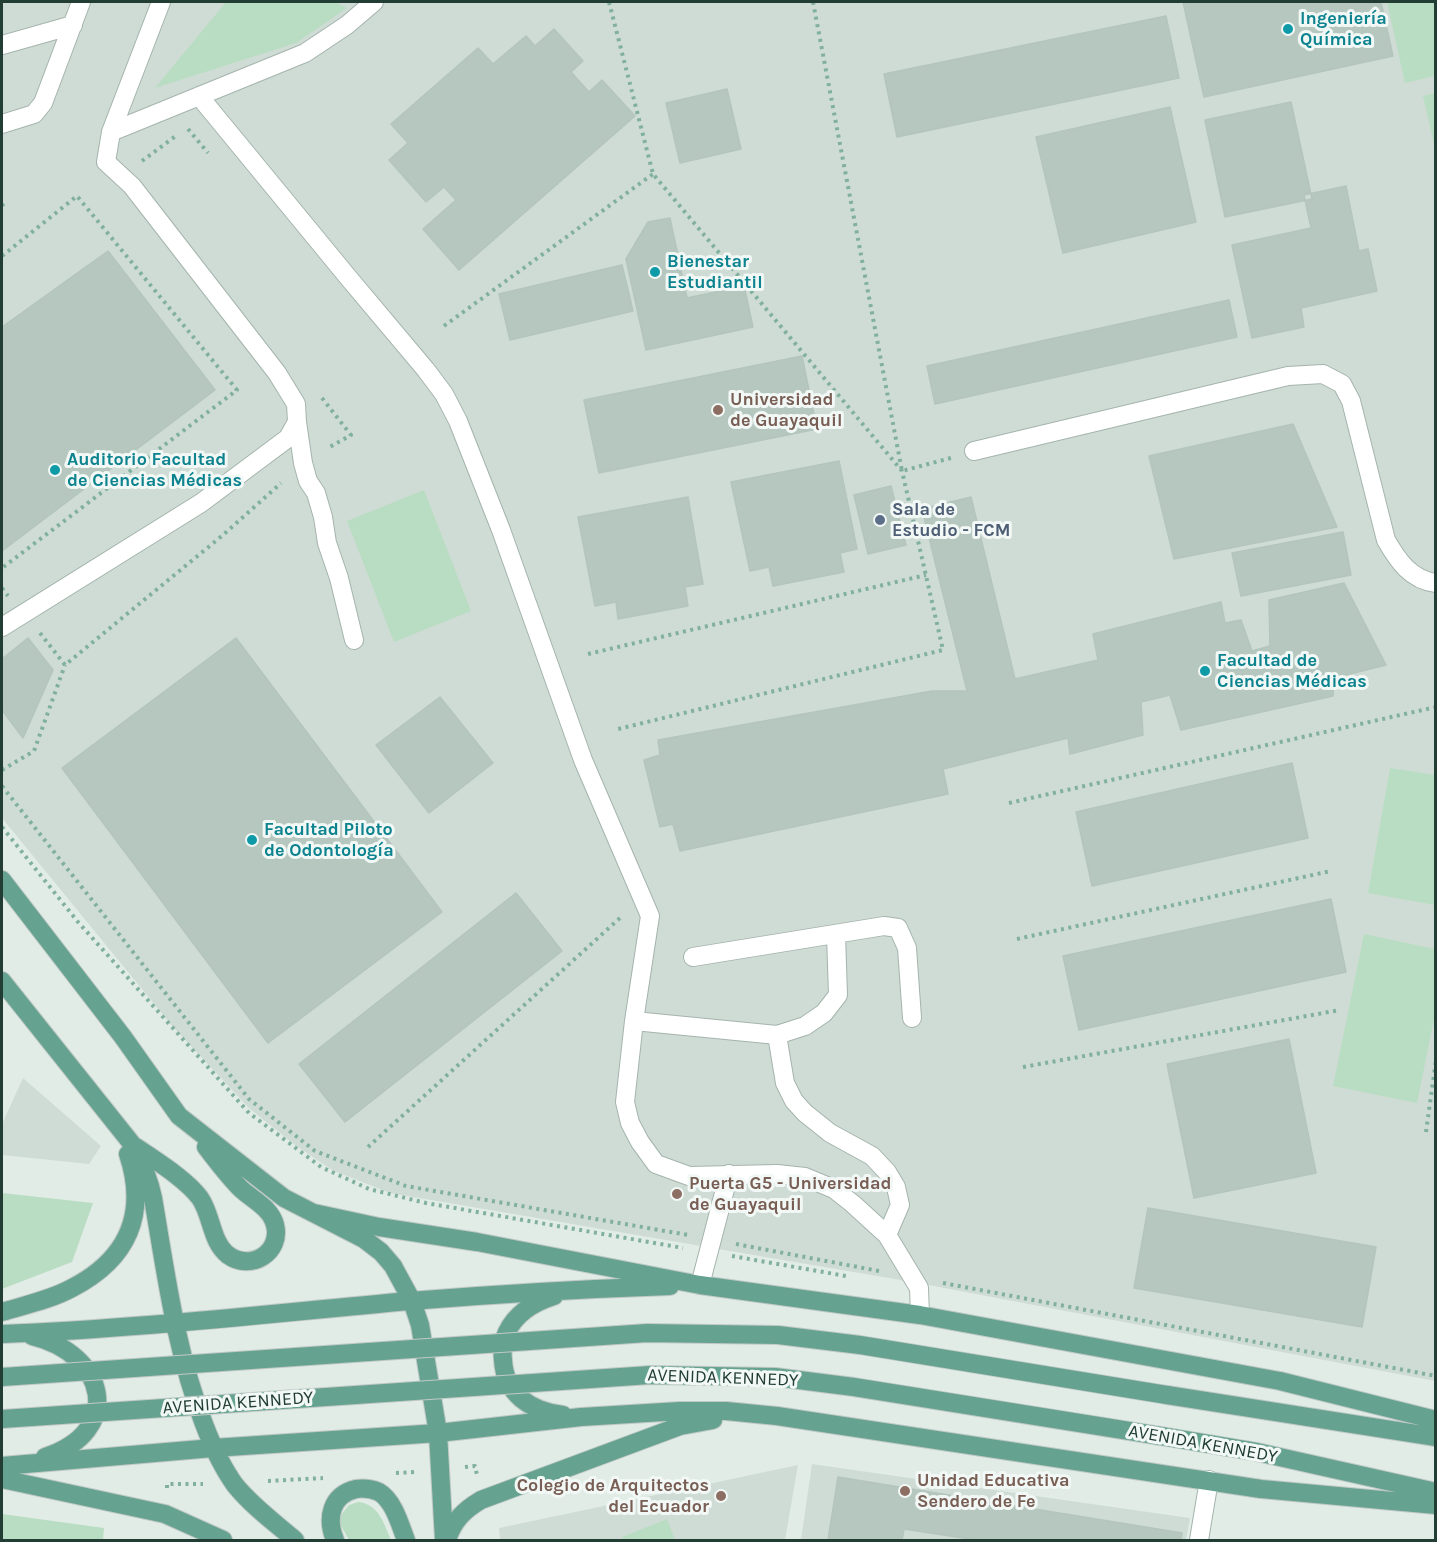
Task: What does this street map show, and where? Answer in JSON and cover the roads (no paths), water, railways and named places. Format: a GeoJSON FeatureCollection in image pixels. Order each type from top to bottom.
{"type":"FeatureCollection","features":[{"type":"Feature","properties":{"kind":"main road"},"geometry":{"type":"LineString","coordinates":[[2,880],[123,1037],[179,1116],[241,1188],[269,1212],[275,1225],[276,1238],[272,1249],[264,1257],[240,1261],[228,1255],[218,1242],[200,1198],[191,1188],[132,1144]]}},
{"type":"Feature","properties":{"kind":"main road"},"geometry":{"type":"LineString","coordinates":[[2,981],[132,1144],[145,1169],[151,1188],[180,1350],[192,1394],[213,1448],[234,1484],[255,1506],[295,1540]]}},
{"type":"Feature","properties":{"kind":"main road"},"geometry":{"type":"LineString","coordinates":[[179,1116],[285,1198],[364,1239],[381,1252],[393,1266],[412,1301],[420,1325],[438,1432],[446,1540]]}},
{"type":"Feature","properties":{"kind":"main road"},"geometry":{"type":"LineString","coordinates":[[2,1312],[72,1288],[95,1272],[124,1244],[131,1228],[136,1194],[134,1175],[116,1124]]}},
{"type":"Feature","properties":{"kind":"main road"},"geometry":{"type":"LineString","coordinates":[[314,1212],[379,1227],[477,1242],[700,1285],[920,1315],[1280,1381],[1436,1420]]}},
{"type":"Feature","properties":{"kind":"main road"},"geometry":{"type":"LineString","coordinates":[[2,1334],[175,1322],[412,1301],[573,1290],[700,1285]]}},
{"type":"Feature","properties":{"kind":"main road"},"geometry":{"type":"LineString","coordinates":[[573,1290],[539,1301],[526,1310],[506,1333],[502,1352],[504,1373],[522,1400],[549,1413],[581,1417]]}},
{"type":"Feature","properties":{"kind":"main road"},"geometry":{"type":"LineString","coordinates":[[2,1377],[647,1333],[778,1335],[860,1345],[1436,1437]]}},
{"type":"Feature","properties":{"kind":"main road"},"geometry":{"type":"LineString","coordinates":[[21,1334],[49,1340],[80,1360],[94,1383],[97,1401],[93,1420],[84,1435],[72,1445],[26,1464]]}},
{"type":"Feature","properties":{"kind":"main road","name":"AVENIDA KENNEDY"},"geometry":{"type":"LineString","coordinates":[[2,1419],[650,1375],[775,1377],[854,1387],[1257,1452],[1436,1492]]}},
{"type":"Feature","properties":{"kind":"main road"},"geometry":{"type":"LineString","coordinates":[[2,1466],[438,1432],[581,1417],[714,1411],[777,1416],[1261,1489],[1436,1505]]}},
{"type":"Feature","properties":{"kind":"main road"},"geometry":{"type":"LineString","coordinates":[[446,1540],[459,1516],[481,1500],[680,1426],[736,1417],[777,1416]]}},
{"type":"Feature","properties":{"kind":"main road"},"geometry":{"type":"LineString","coordinates":[[2,1479],[165,1514],[223,1540]]}},
{"type":"Feature","properties":{"kind":"main road"},"geometry":{"type":"LineString","coordinates":[[335,1540],[331,1526],[333,1506],[343,1494],[363,1488],[378,1492],[385,1498],[393,1509],[406,1540]]}},
{"type":"Feature","properties":{"kind":"lane"},"geometry":{"type":"LineString","coordinates":[[2,124],[34,114],[43,103],[81,2]]}},
{"type":"Feature","properties":{"kind":"lane"},"geometry":{"type":"LineString","coordinates":[[161,2],[111,132],[106,162],[132,186],[277,373],[296,404],[303,463],[323,517],[327,543],[339,578],[354,640]]}},
{"type":"Feature","properties":{"kind":"lane"},"geometry":{"type":"LineString","coordinates":[[111,132],[305,54],[339,31],[374,2]]}},
{"type":"Feature","properties":{"kind":"lane"},"geometry":{"type":"LineString","coordinates":[[2,45],[73,25]]}},
{"type":"Feature","properties":{"kind":"lane"},"geometry":{"type":"LineString","coordinates":[[199,96],[426,370],[453,409],[501,530],[583,760],[650,916],[634,1021],[625,1102],[630,1124],[640,1142],[656,1164],[688,1176],[777,1174],[805,1177],[834,1189],[853,1203],[887,1235],[919,1288],[920,1315]]}},
{"type":"Feature","properties":{"kind":"lane"},"geometry":{"type":"LineString","coordinates":[[974,452],[1288,376],[1323,374],[1342,384],[1350,401],[1386,540],[1396,556],[1413,575],[1436,583]]}},
{"type":"Feature","properties":{"kind":"lane"},"geometry":{"type":"LineString","coordinates":[[2,627],[201,502],[288,438],[297,422]]}},
{"type":"Feature","properties":{"kind":"lane"},"geometry":{"type":"LineString","coordinates":[[693,957],[884,926],[898,928],[907,948],[912,1018]]}},
{"type":"Feature","properties":{"kind":"lane"},"geometry":{"type":"LineString","coordinates":[[634,1021],[777,1035],[805,1026],[824,1012],[838,995],[836,934]]}},
{"type":"Feature","properties":{"kind":"lane"},"geometry":{"type":"LineString","coordinates":[[777,1035],[785,1083],[794,1101],[830,1133],[872,1156],[887,1172],[896,1187],[900,1205],[887,1235]]}},
{"type":"Feature","properties":{"kind":"lane"},"geometry":{"type":"LineString","coordinates":[[700,1285],[729,1174]]}},
{"type":"Feature","properties":{"kind":"lane"},"geometry":{"type":"LineString","coordinates":[[1200,1540],[1209,1480]]}},
{"type":"Feature","properties":{"kind":"place","name":"Ingeniería Química"},"geometry":{"type":"Point","coordinates":[1288,29]}},
{"type":"Feature","properties":{"kind":"place","name":"Bienestar Estudiantil"},"geometry":{"type":"Point","coordinates":[655,272]}},
{"type":"Feature","properties":{"kind":"place","name":"Universidad de Guayaquil"},"geometry":{"type":"Point","coordinates":[718,410]}},
{"type":"Feature","properties":{"kind":"place","name":"Auditorio Facultad de Ciencias Médicas"},"geometry":{"type":"Point","coordinates":[55,470]}},
{"type":"Feature","properties":{"kind":"place","name":"Sala de Estudio - FCM"},"geometry":{"type":"Point","coordinates":[880,520]}},
{"type":"Feature","properties":{"kind":"place","name":"Facultad de Ciencias Médicas"},"geometry":{"type":"Point","coordinates":[1205,671]}},
{"type":"Feature","properties":{"kind":"place","name":"Facultad Piloto de Odontología"},"geometry":{"type":"Point","coordinates":[252,840]}},
{"type":"Feature","properties":{"kind":"place","name":"Puerta G5 - Universidad de Guayaquil"},"geometry":{"type":"Point","coordinates":[677,1194]}},
{"type":"Feature","properties":{"kind":"place","name":"Unidad Educativa Sendero de Fe"},"geometry":{"type":"Point","coordinates":[905,1491]}},
{"type":"Feature","properties":{"kind":"place","name":"Colegio de Arquitectos del Ecuador"},"geometry":{"type":"Point","coordinates":[721,1496]}}]}
